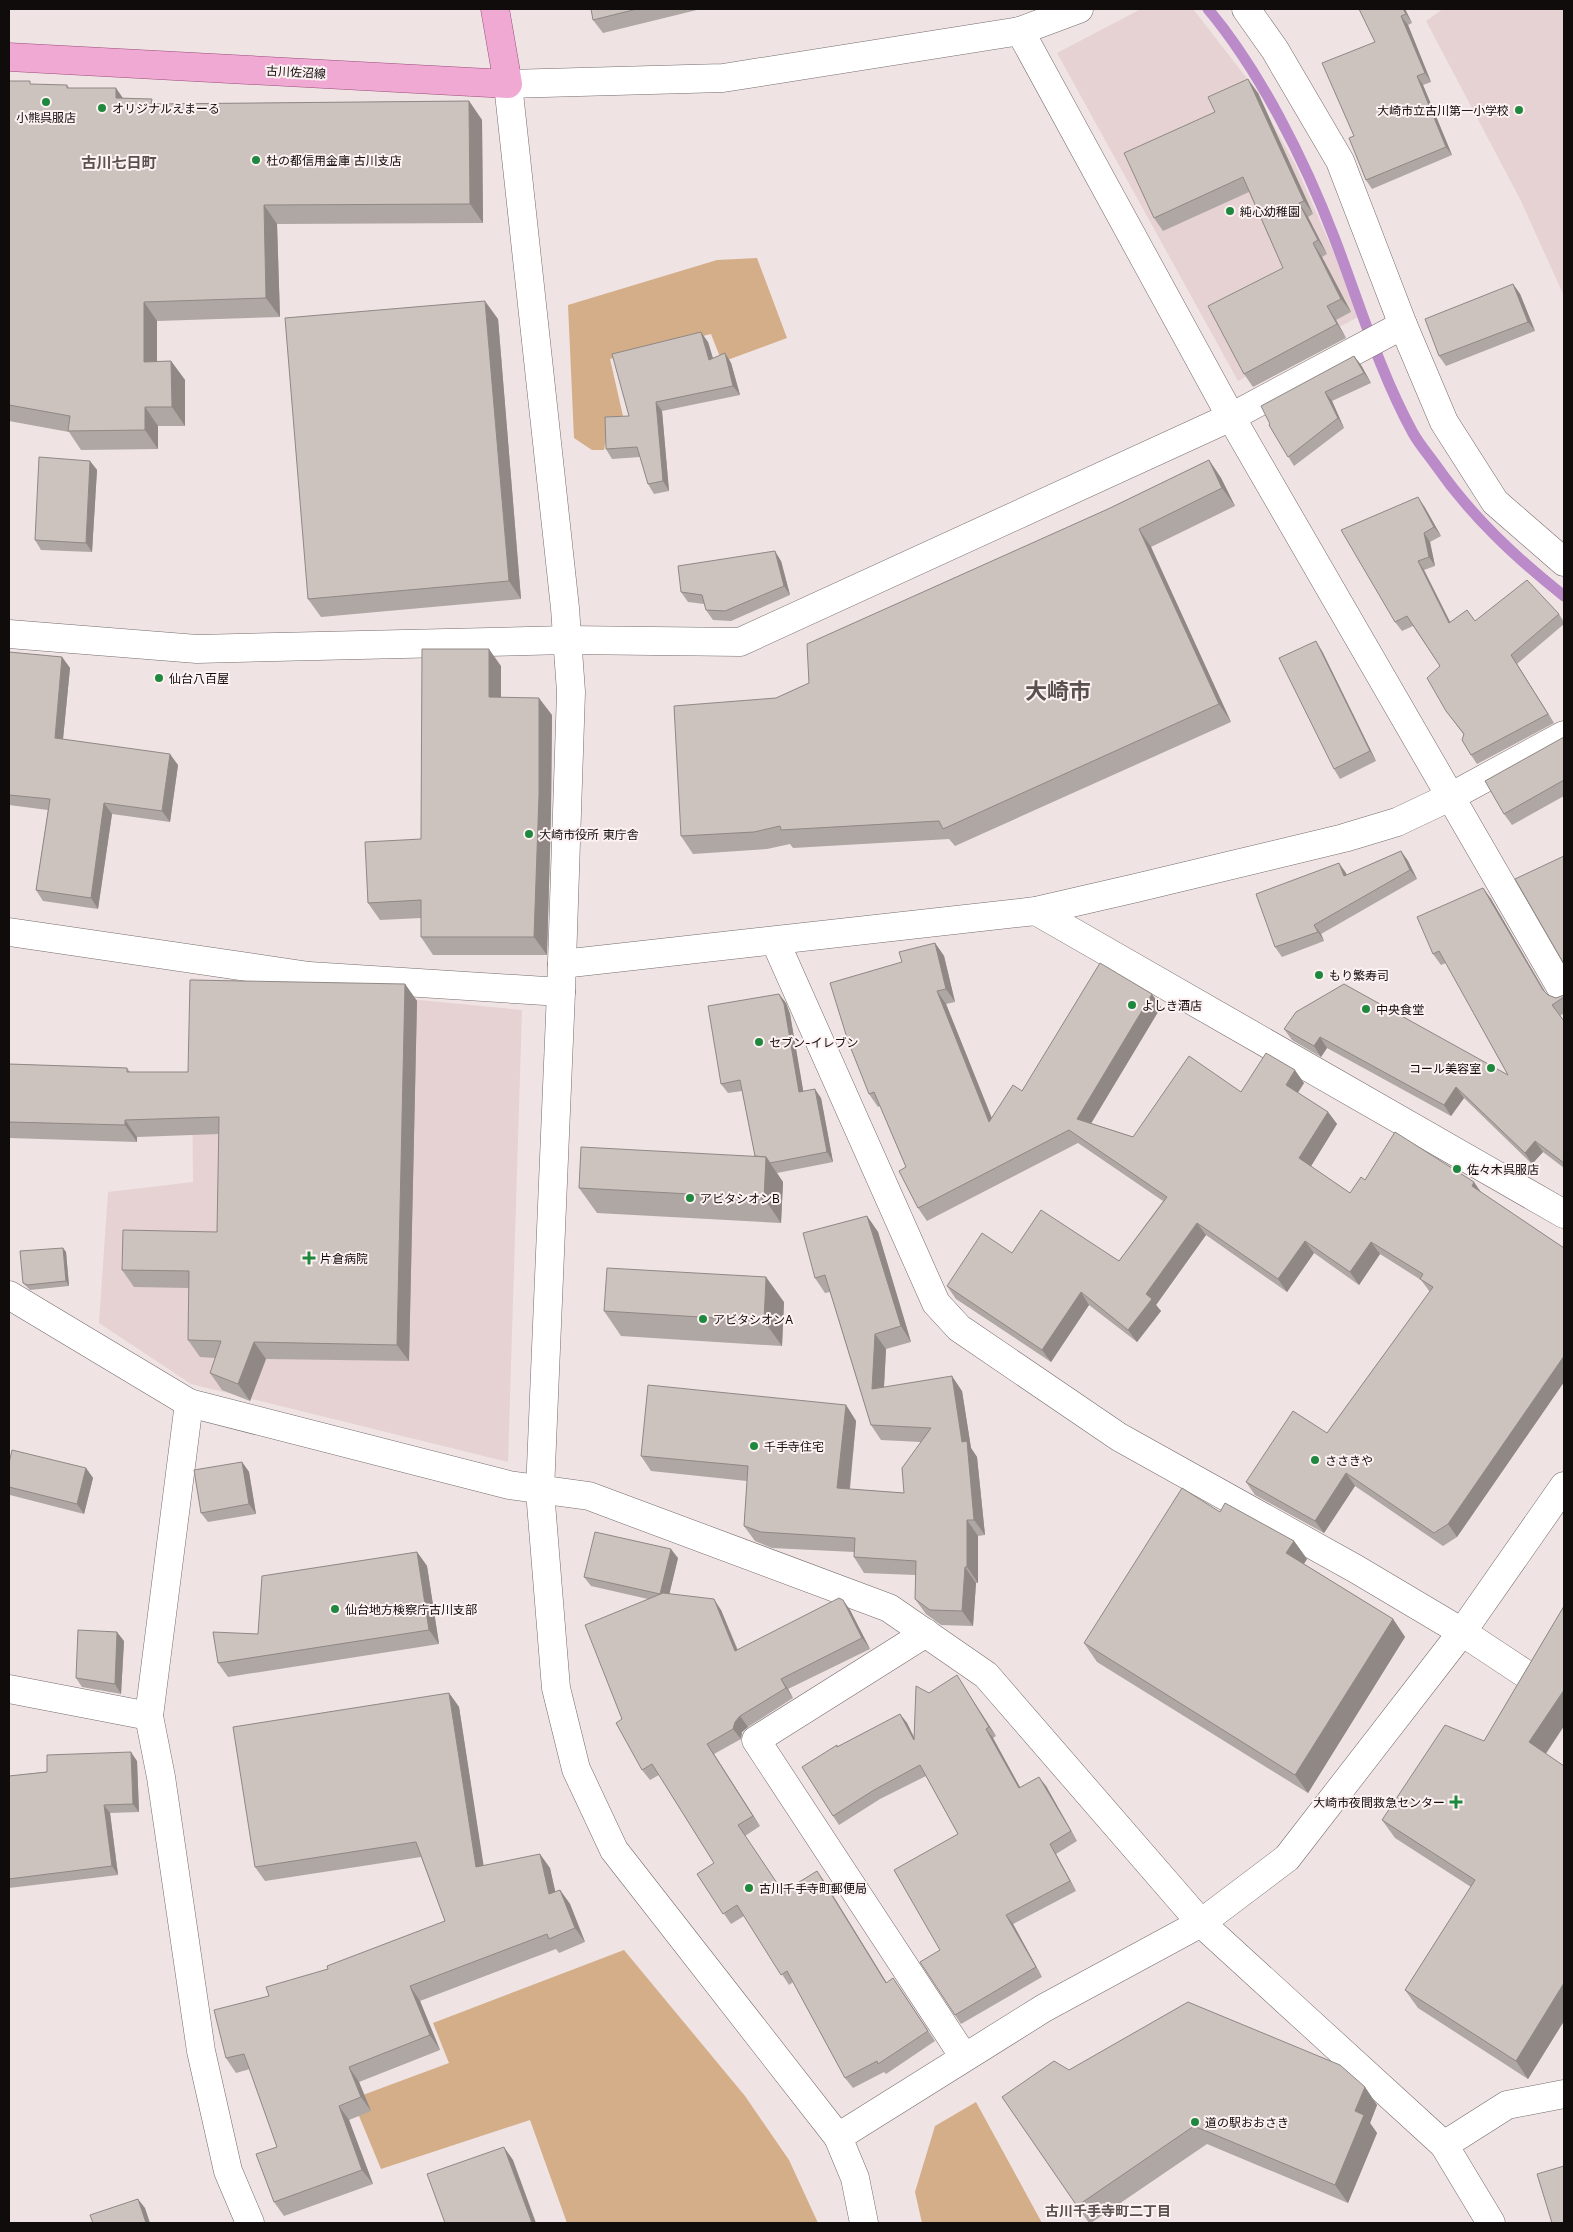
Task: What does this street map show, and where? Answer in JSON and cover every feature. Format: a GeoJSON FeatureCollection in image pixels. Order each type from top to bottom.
{"type":"FeatureCollection","features":[{"type":"Feature","properties":{"kind":"main road"},"geometry":{"type":"LineString","coordinates":[[495,9],[508,84]]}},
{"type":"Feature","properties":{"kind":"main road","name":"古川佐沼線"},"geometry":{"type":"LineString","coordinates":[[9,57],[508,84]]}},
{"type":"Feature","properties":{"kind":"street"},"geometry":{"type":"LineString","coordinates":[[864,2223],[855,2178],[838,2137],[614,1850],[576,1769],[556,1688],[540,1491],[561,992],[571,692],[508,84],[723,78],[1020,31],[1080,9]]}},
{"type":"Feature","properties":{"kind":"street"},"geometry":{"type":"LineString","coordinates":[[1246,9],[1275,50],[1340,161],[1395,330],[1444,422],[1495,502],[1564,562]]}},
{"type":"Feature","properties":{"kind":"street"},"geometry":{"type":"LineString","coordinates":[[1020,31],[1230,417],[1452,796],[1564,993]]}},
{"type":"Feature","properties":{"kind":"street"},"geometry":{"type":"LineString","coordinates":[[9,634],[197,649],[567,640],[740,642],[1230,417],[1395,330]]}},
{"type":"Feature","properties":{"kind":"street"},"geometry":{"type":"LineString","coordinates":[[562,964],[1036,911],[1344,838],[1396,822],[1452,796],[1564,735]]}},
{"type":"Feature","properties":{"kind":"street"},"geometry":{"type":"LineString","coordinates":[[1036,911],[1564,1214]]}},
{"type":"Feature","properties":{"kind":"street"},"geometry":{"type":"LineString","coordinates":[[9,932],[309,976],[561,992]]}},
{"type":"Feature","properties":{"kind":"street"},"geometry":{"type":"LineString","coordinates":[[775,941],[936,1303],[958,1328],[1119,1437],[1356,1568],[1462,1632],[1524,1673]]}},
{"type":"Feature","properties":{"kind":"street"},"geometry":{"type":"LineString","coordinates":[[9,1295],[189,1403],[509,1485],[540,1491],[589,1496],[889,1608],[986,1675],[1201,1923],[1444,2145],[1491,2223]]}},
{"type":"Feature","properties":{"kind":"street"},"geometry":{"type":"LineString","coordinates":[[189,1403],[149,1716],[161,1777],[201,2051],[228,2171],[250,2223]]}},
{"type":"Feature","properties":{"kind":"street"},"geometry":{"type":"LineString","coordinates":[[838,2137],[1044,2008],[1201,1923],[1287,1858],[1462,1632],[1564,1486]]}},
{"type":"Feature","properties":{"kind":"street"},"geometry":{"type":"LineString","coordinates":[[926,1634],[756,1740],[964,2057]]}},
{"type":"Feature","properties":{"kind":"street"},"geometry":{"type":"LineString","coordinates":[[9,1689],[149,1716]]}},
{"type":"Feature","properties":{"kind":"street"},"geometry":{"type":"LineString","coordinates":[[1444,2145],[1507,2105],[1564,2094]]}},
{"type":"Feature","properties":{"kind":"shaded area","name":"純心幼稚園"},"geometry":{"type":"Polygon","coordinates":[[[1141,9],[1193,9],[1249,81],[1295,164],[1336,258],[1358,317],[1238,381],[1057,53],[1141,9]]]}},
{"type":"Feature","properties":{"kind":"shaded area","name":"大崎市立古川第一小学校"},"geometry":{"type":"Polygon","coordinates":[[[1443,9],[1564,9],[1564,296],[1520,199],[1426,21],[1443,9]]]}},
{"type":"Feature","properties":{"kind":"shaded area"},"geometry":{"type":"Polygon","coordinates":[[[757,258],[787,338],[722,362],[711,334],[610,359],[623,416],[609,420],[604,450],[592,450],[574,438],[568,305],[717,260],[757,258]]]}},
{"type":"Feature","properties":{"kind":"shaded area","name":"片倉病院"},"geometry":{"type":"Polygon","coordinates":[[[191,978],[522,1010],[508,1462],[191,1384],[99,1323],[108,1192],[193,1182],[191,978]]]}},
{"type":"Feature","properties":{"kind":"shaded area"},"geometry":{"type":"Polygon","coordinates":[[[624,1950],[745,2096],[789,2160],[818,2223],[567,2223],[530,2120],[381,2169],[352,2099],[449,2063],[433,2023],[624,1950]]]}},
{"type":"Feature","properties":{"kind":"shaded area"},"geometry":{"type":"Polygon","coordinates":[[[976,2102],[1042,2223],[922,2223],[915,2192],[935,2126],[976,2102]]]}},
{"type":"Feature","properties":{"kind":"building"},"geometry":{"type":"Polygon","coordinates":[[[591,9],[637,9],[593,20],[591,9]]]}},
{"type":"Feature","properties":{"kind":"building"},"geometry":{"type":"Polygon","coordinates":[[[1359,9],[1403,9],[1406,14],[1401,16],[1425,73],[1417,76],[1446,147],[1366,180],[1349,138],[1354,136],[1322,63],[1375,42],[1359,9]]]}},
{"type":"Feature","properties":{"kind":"building"},"geometry":{"type":"Polygon","coordinates":[[[1248,79],[1304,201],[1299,203],[1318,240],[1313,243],[1341,299],[1327,306],[1337,324],[1244,374],[1208,306],[1283,268],[1243,177],[1154,218],[1124,153],[1215,112],[1208,97],[1248,79]]]}},
{"type":"Feature","properties":{"kind":"building"},"geometry":{"type":"Polygon","coordinates":[[[9,81],[30,81],[30,84],[67,85],[67,88],[116,88],[116,98],[152,99],[151,104],[469,101],[470,204],[264,205],[266,298],[144,302],[144,362],[171,361],[172,407],[145,407],[145,430],[68,431],[70,416],[9,405],[9,81]]]}},
{"type":"Feature","properties":{"kind":"building"},"geometry":{"type":"Polygon","coordinates":[[[1513,284],[1528,322],[1439,356],[1425,319],[1513,284]]]}},
{"type":"Feature","properties":{"kind":"building"},"geometry":{"type":"Polygon","coordinates":[[[485,301],[509,581],[308,599],[285,318],[485,301]]]}},
{"type":"Feature","properties":{"kind":"building"},"geometry":{"type":"Polygon","coordinates":[[[701,332],[709,360],[725,353],[733,386],[656,402],[663,481],[648,484],[637,447],[606,449],[605,417],[629,416],[612,354],[701,332]]]}},
{"type":"Feature","properties":{"kind":"building"},"geometry":{"type":"Polygon","coordinates":[[[1354,356],[1364,373],[1325,392],[1338,418],[1288,457],[1269,425],[1261,406],[1354,356]]]}},
{"type":"Feature","properties":{"kind":"building"},"geometry":{"type":"Polygon","coordinates":[[[39,457],[90,461],[86,543],[35,540],[39,457]]]}},
{"type":"Feature","properties":{"kind":"building"},"geometry":{"type":"Polygon","coordinates":[[[1209,460],[1222,488],[1139,529],[1219,704],[943,829],[939,821],[781,830],[780,826],[754,832],[681,836],[674,706],[776,698],[809,683],[807,644],[1108,509],[1209,460]]]}},
{"type":"Feature","properties":{"kind":"building"},"geometry":{"type":"Polygon","coordinates":[[[1418,497],[1434,527],[1424,533],[1429,557],[1418,561],[1449,623],[1467,610],[1475,621],[1527,580],[1559,614],[1511,655],[1548,714],[1471,755],[1462,740],[1464,734],[1446,711],[1427,678],[1440,666],[1407,616],[1395,622],[1341,530],[1418,497]]]}},
{"type":"Feature","properties":{"kind":"building"},"geometry":{"type":"Polygon","coordinates":[[[775,551],[784,586],[725,611],[706,610],[702,595],[681,592],[678,566],[775,551]]]}},
{"type":"Feature","properties":{"kind":"building"},"geometry":{"type":"Polygon","coordinates":[[[1316,641],[1370,751],[1334,769],[1279,658],[1316,641]]]}},
{"type":"Feature","properties":{"kind":"building"},"geometry":{"type":"Polygon","coordinates":[[[422,649],[489,649],[489,697],[539,698],[539,795],[534,937],[421,937],[421,900],[368,903],[365,842],[421,839],[422,649]]]}},
{"type":"Feature","properties":{"kind":"building"},"geometry":{"type":"Polygon","coordinates":[[[9,652],[62,657],[55,738],[170,754],[162,811],[104,803],[91,898],[36,890],[50,799],[9,795],[9,652]]]}},
{"type":"Feature","properties":{"kind":"building"},"geometry":{"type":"Polygon","coordinates":[[[1564,737],[1564,780],[1504,814],[1485,781],[1564,737]]]}},
{"type":"Feature","properties":{"kind":"building"},"geometry":{"type":"Polygon","coordinates":[[[1401,851],[1410,870],[1314,925],[1318,932],[1275,947],[1256,894],[1339,863],[1344,876],[1401,851]]]}},
{"type":"Feature","properties":{"kind":"building"},"geometry":{"type":"Polygon","coordinates":[[[1564,856],[1564,964],[1515,879],[1564,856]]]}},
{"type":"Feature","properties":{"kind":"building"},"geometry":{"type":"Polygon","coordinates":[[[1483,888],[1543,990],[1548,995],[1556,998],[1564,995],[1564,997],[1552,1005],[1564,1021],[1564,1163],[1535,1141],[1525,1153],[1456,1087],[1444,1105],[1320,1037],[1314,1046],[1284,1029],[1296,1012],[1344,984],[1508,1075],[1439,951],[1433,954],[1417,917],[1483,888]]]}},
{"type":"Feature","properties":{"kind":"building"},"geometry":{"type":"Polygon","coordinates":[[[935,943],[946,989],[937,991],[989,1122],[1013,1085],[1022,1091],[1100,963],[1152,994],[1077,1119],[1133,1137],[1189,1056],[1241,1092],[1266,1053],[1295,1070],[1286,1085],[1328,1112],[1299,1158],[1350,1193],[1361,1177],[1365,1180],[1395,1132],[1474,1182],[1472,1186],[1564,1248],[1564,1356],[1448,1524],[1434,1533],[1346,1473],[1315,1521],[1246,1482],[1293,1411],[1327,1433],[1433,1287],[1420,1279],[1423,1274],[1371,1242],[1350,1272],[1305,1241],[1278,1279],[1197,1223],[1146,1294],[1152,1299],[1128,1330],[1081,1292],[1042,1350],[947,1286],[982,1233],[1012,1253],[1041,1210],[1119,1261],[1167,1197],[1069,1130],[918,1208],[899,1171],[906,1167],[874,1092],[869,1094],[848,1041],[830,983],[902,962],[899,952],[935,943]]]}},
{"type":"Feature","properties":{"kind":"building"},"geometry":{"type":"Polygon","coordinates":[[[190,980],[405,984],[397,1345],[254,1342],[238,1384],[210,1373],[221,1341],[188,1340],[189,1271],[122,1270],[123,1230],[217,1232],[219,1117],[125,1120],[125,1125],[9,1122],[9,1064],[127,1068],[127,1072],[188,1072],[190,980]]]}},
{"type":"Feature","properties":{"kind":"building"},"geometry":{"type":"Polygon","coordinates":[[[779,994],[784,1004],[799,1092],[815,1089],[827,1152],[770,1163],[766,1157],[755,1156],[740,1080],[721,1084],[708,1006],[779,994]]]}},
{"type":"Feature","properties":{"kind":"building"},"geometry":{"type":"Polygon","coordinates":[[[581,1147],[766,1157],[764,1198],[579,1188],[581,1147]]]}},
{"type":"Feature","properties":{"kind":"building"},"geometry":{"type":"Polygon","coordinates":[[[867,1216],[901,1326],[875,1334],[872,1389],[952,1376],[962,1442],[967,1441],[974,1520],[967,1520],[967,1567],[965,1567],[962,1611],[930,1610],[915,1599],[916,1561],[854,1557],[855,1538],[761,1532],[744,1526],[748,1466],[641,1456],[648,1385],[846,1405],[837,1488],[904,1493],[902,1468],[931,1428],[871,1425],[825,1275],[815,1278],[803,1233],[867,1216]]]}},
{"type":"Feature","properties":{"kind":"building"},"geometry":{"type":"Polygon","coordinates":[[[63,1248],[66,1281],[27,1285],[23,1283],[20,1251],[63,1248]]]}},
{"type":"Feature","properties":{"kind":"building"},"geometry":{"type":"Polygon","coordinates":[[[607,1268],[766,1277],[764,1321],[604,1311],[607,1268]]]}},
{"type":"Feature","properties":{"kind":"building"},"geometry":{"type":"Polygon","coordinates":[[[12,1450],[86,1468],[77,1504],[9,1487],[9,1463],[12,1450]]]}},
{"type":"Feature","properties":{"kind":"building"},"geometry":{"type":"Polygon","coordinates":[[[242,1462],[249,1504],[201,1513],[194,1470],[242,1462]]]}},
{"type":"Feature","properties":{"kind":"building"},"geometry":{"type":"Polygon","coordinates":[[[1182,1488],[1220,1512],[1225,1503],[1294,1541],[1286,1553],[1393,1619],[1295,1775],[1084,1643],[1182,1488]]]}},
{"type":"Feature","properties":{"kind":"building"},"geometry":{"type":"Polygon","coordinates":[[[595,1532],[671,1549],[660,1594],[584,1577],[595,1532]]]}},
{"type":"Feature","properties":{"kind":"building"},"geometry":{"type":"Polygon","coordinates":[[[417,1552],[429,1630],[218,1663],[213,1632],[258,1634],[262,1576],[417,1552]]]}},
{"type":"Feature","properties":{"kind":"building"},"geometry":{"type":"Polygon","coordinates":[[[663,1593],[714,1599],[735,1651],[839,1598],[843,1600],[862,1638],[781,1679],[786,1688],[740,1716],[735,1722],[733,1729],[707,1744],[753,1816],[738,1825],[783,1892],[817,1871],[886,1983],[893,1978],[928,2031],[878,2064],[877,2061],[845,2078],[787,1971],[781,1975],[737,1905],[723,1914],[697,1874],[714,1863],[652,1764],[642,1770],[616,1723],[622,1719],[585,1625],[663,1593]]]}},
{"type":"Feature","properties":{"kind":"building"},"geometry":{"type":"Polygon","coordinates":[[[1564,1606],[1564,1690],[1529,1742],[1564,1766],[1564,1983],[1516,2061],[1405,1990],[1475,1880],[1382,1820],[1445,1725],[1484,1741],[1564,1606]]]}},
{"type":"Feature","properties":{"kind":"building"},"geometry":{"type":"Polygon","coordinates":[[[78,1630],[117,1632],[115,1684],[76,1678],[78,1630]]]}},
{"type":"Feature","properties":{"kind":"building"},"geometry":{"type":"Polygon","coordinates":[[[957,1675],[989,1727],[986,1729],[1019,1788],[1039,1777],[1071,1831],[1050,1844],[1070,1881],[1006,1915],[1036,1967],[955,2015],[920,1962],[940,1950],[894,1870],[958,1834],[920,1765],[874,1790],[833,1816],[802,1767],[837,1745],[837,1747],[900,1714],[914,1740],[916,1686],[929,1693],[957,1675]]]}},
{"type":"Feature","properties":{"kind":"building"},"geometry":{"type":"Polygon","coordinates":[[[449,1693],[476,1867],[540,1854],[549,1894],[560,1890],[575,1928],[549,1939],[547,1934],[410,1986],[430,2035],[349,2067],[361,2097],[339,2106],[362,2170],[274,2202],[256,2154],[277,2147],[244,2054],[226,2058],[214,2010],[269,1996],[266,1987],[328,1969],[327,1966],[445,1921],[416,1842],[255,1867],[233,1727],[449,1693]]]}},
{"type":"Feature","properties":{"kind":"building"},"geometry":{"type":"Polygon","coordinates":[[[131,1752],[133,1804],[104,1805],[112,1866],[9,1879],[9,1776],[47,1772],[47,1755],[131,1752]]]}},
{"type":"Feature","properties":{"kind":"building","name":"道の駅おおさき"},"geometry":{"type":"Polygon","coordinates":[[[1188,2002],[1340,2065],[1365,2087],[1355,2111],[1364,2115],[1335,2185],[1194,2126],[1077,2206],[1002,2097],[1054,2061],[1069,2070],[1188,2002]]]}},
{"type":"Feature","properties":{"kind":"building"},"geometry":{"type":"Polygon","coordinates":[[[504,2147],[532,2223],[445,2223],[427,2174],[504,2147]]]}},
{"type":"Feature","properties":{"kind":"building"},"geometry":{"type":"Polygon","coordinates":[[[1564,2166],[1564,2223],[1552,2223],[1537,2174],[1564,2166]]]}},
{"type":"Feature","properties":{"kind":"building"},"geometry":{"type":"Polygon","coordinates":[[[138,2199],[146,2223],[93,2223],[90,2215],[138,2199]]]}},
{"type":"Feature","properties":{"kind":"waterway"},"geometry":{"type":"LineString","coordinates":[[1208,9],[1246,60],[1295,148],[1334,237],[1390,385],[1415,437],[1463,501],[1511,551],[1564,596]]}},
{"type":"Feature","properties":{"kind":"place","name":"小熊呉服店"},"geometry":{"type":"Point","coordinates":[46,102]}},
{"type":"Feature","properties":{"kind":"place","name":"オリジナルえまーる"},"geometry":{"type":"Point","coordinates":[102,108]}},
{"type":"Feature","properties":{"kind":"place","name":"大崎市立古川第一小学校"},"geometry":{"type":"Point","coordinates":[1519,110]}},
{"type":"Feature","properties":{"kind":"place","name":"杜の都信用金庫 古川支店"},"geometry":{"type":"Point","coordinates":[256,160]}},
{"type":"Feature","properties":{"kind":"place","name":"純心幼稚園"},"geometry":{"type":"Point","coordinates":[1230,211]}},
{"type":"Feature","properties":{"kind":"place","name":"仙台八百屋"},"geometry":{"type":"Point","coordinates":[159,678]}},
{"type":"Feature","properties":{"kind":"place","name":"大崎市役所 東庁舎"},"geometry":{"type":"Point","coordinates":[529,834]}},
{"type":"Feature","properties":{"kind":"place","name":"もり繁寿司"},"geometry":{"type":"Point","coordinates":[1319,975]}},
{"type":"Feature","properties":{"kind":"place","name":"よしき酒店"},"geometry":{"type":"Point","coordinates":[1132,1005]}},
{"type":"Feature","properties":{"kind":"place","name":"中央食堂"},"geometry":{"type":"Point","coordinates":[1366,1009]}},
{"type":"Feature","properties":{"kind":"place","name":"セブン-イレブン"},"geometry":{"type":"Point","coordinates":[759,1042]}},
{"type":"Feature","properties":{"kind":"place","name":"コール美容室"},"geometry":{"type":"Point","coordinates":[1491,1068]}},
{"type":"Feature","properties":{"kind":"place","name":"佐々木呉服店"},"geometry":{"type":"Point","coordinates":[1457,1169]}},
{"type":"Feature","properties":{"kind":"place","name":"アビタシオンB"},"geometry":{"type":"Point","coordinates":[690,1198]}},
{"type":"Feature","properties":{"kind":"place","name":"片倉病院"},"geometry":{"type":"Point","coordinates":[309,1258]}},
{"type":"Feature","properties":{"kind":"place","name":"アビタシオンA"},"geometry":{"type":"Point","coordinates":[703,1319]}},
{"type":"Feature","properties":{"kind":"place","name":"千手寺住宅"},"geometry":{"type":"Point","coordinates":[754,1446]}},
{"type":"Feature","properties":{"kind":"place","name":"ささきや"},"geometry":{"type":"Point","coordinates":[1315,1460]}},
{"type":"Feature","properties":{"kind":"place","name":"仙台地方検察庁古川支部"},"geometry":{"type":"Point","coordinates":[335,1609]}},
{"type":"Feature","properties":{"kind":"place","name":"大崎市夜間救急センター"},"geometry":{"type":"Point","coordinates":[1456,1802]}},
{"type":"Feature","properties":{"kind":"place","name":"古川千手寺町郵便局"},"geometry":{"type":"Point","coordinates":[749,1888]}},
{"type":"Feature","properties":{"kind":"place","name":"道の駅おおさき"},"geometry":{"type":"Point","coordinates":[1195,2122]}},
{"type":"Feature","properties":{"kind":"district","name":"古川七日町"},"geometry":{"type":"Point","coordinates":[119,162]}},
{"type":"Feature","properties":{"kind":"district","name":"大崎市"},"geometry":{"type":"Point","coordinates":[1058,691]}},
{"type":"Feature","properties":{"kind":"district","name":"古川千手寺町二丁目"},"geometry":{"type":"Point","coordinates":[1108,2210]}}]}
